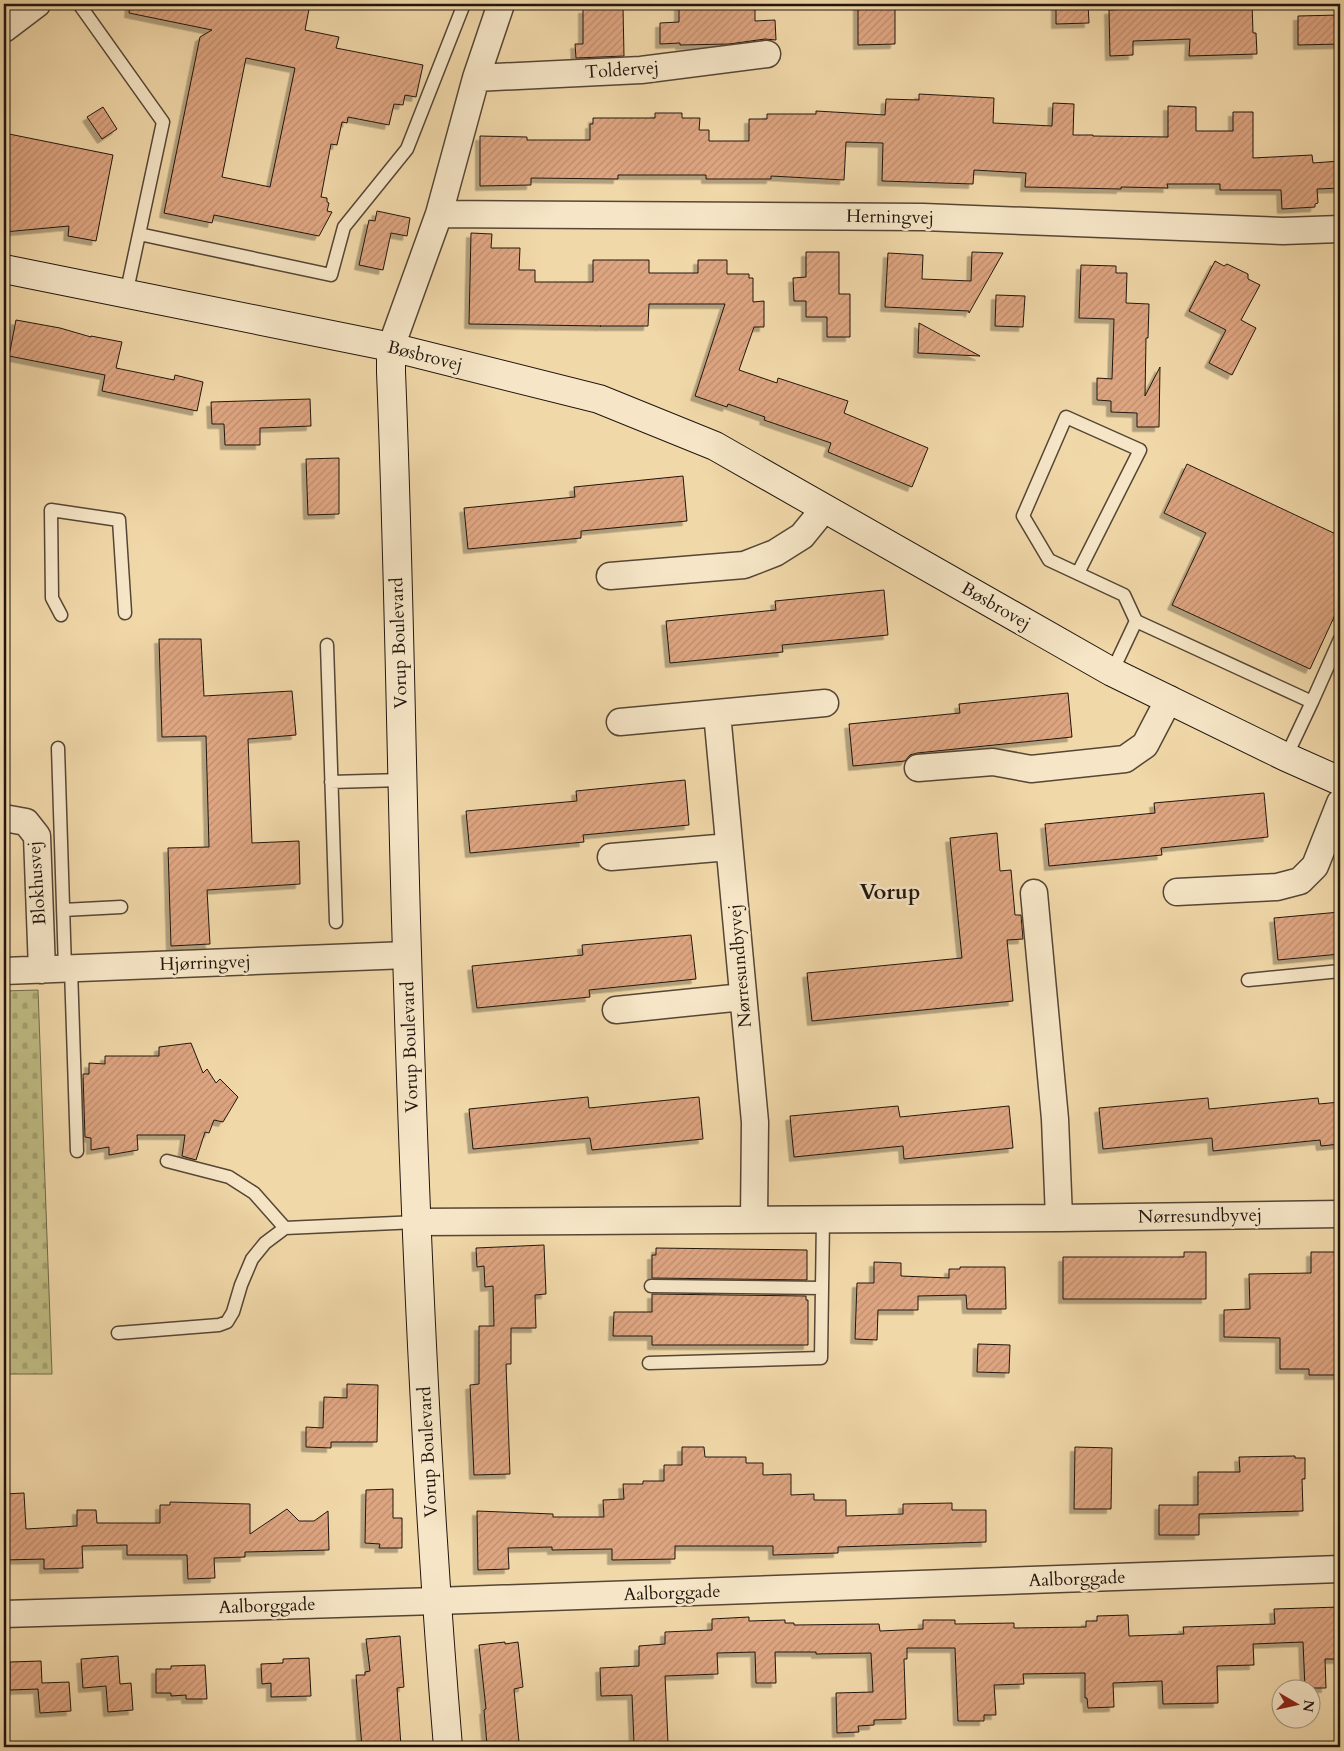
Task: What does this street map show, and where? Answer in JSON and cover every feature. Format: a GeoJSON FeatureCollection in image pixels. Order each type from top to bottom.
{"type":"FeatureCollection","features":[{"type":"Feature","properties":{"kind":"street"},"geometry":{"type":"LineString","coordinates":[[4,29],[37,4]]}},
{"type":"Feature","properties":{"kind":"street"},"geometry":{"type":"LineString","coordinates":[[391,347],[439,214],[476,78],[501,4]]}},
{"type":"Feature","properties":{"kind":"street","name":"Toldervej"},"geometry":{"type":"LineString","coordinates":[[476,78],[641,70],[767,54]]}},
{"type":"Feature","properties":{"kind":"street","name":"Herningvej"},"geometry":{"type":"LineString","coordinates":[[439,214],[924,217],[1283,231],[1340,228]]}},
{"type":"Feature","properties":{"kind":"street","name":"Bøsbrovej"},"geometry":{"type":"LineString","coordinates":[[4,269],[391,347],[600,399],[714,446],[1112,672],[1286,757],[1340,781]]}},
{"type":"Feature","properties":{"kind":"street","name":"Vorup Boulevard"},"geometry":{"type":"LineString","coordinates":[[391,347],[390,372],[407,955],[417,1222],[436,1601],[448,1747]]}},
{"type":"Feature","properties":{"kind":"street"},"geometry":{"type":"LineString","coordinates":[[610,576],[744,565],[775,553],[802,536],[824,509]]}},
{"type":"Feature","properties":{"kind":"street"},"geometry":{"type":"LineString","coordinates":[[918,768],[993,762],[1031,768],[1125,759],[1145,745],[1169,699]]}},
{"type":"Feature","properties":{"kind":"street"},"geometry":{"type":"LineString","coordinates":[[620,722],[825,703]]}},
{"type":"Feature","properties":{"kind":"street","name":"Nørresundbyvej"},"geometry":{"type":"LineString","coordinates":[[718,713],[755,1122],[754,1220]]}},
{"type":"Feature","properties":{"kind":"street"},"geometry":{"type":"LineString","coordinates":[[1177,892],[1277,887],[1300,881],[1315,866],[1340,803]]}},
{"type":"Feature","properties":{"kind":"street","name":"Blokhusvej"},"geometry":{"type":"LineString","coordinates":[[4,818],[26,822],[37,836],[59,969]]}},
{"type":"Feature","properties":{"kind":"street"},"geometry":{"type":"LineString","coordinates":[[610,857],[730,846]]}},
{"type":"Feature","properties":{"kind":"street"},"geometry":{"type":"LineString","coordinates":[[1034,893],[1055,1119],[1059,1218]]}},
{"type":"Feature","properties":{"kind":"street","name":"Hjørringvej"},"geometry":{"type":"LineString","coordinates":[[4,971],[407,955]]}},
{"type":"Feature","properties":{"kind":"street"},"geometry":{"type":"LineString","coordinates":[[616,1010],[743,998]]}},
{"type":"Feature","properties":{"kind":"street","name":"Nørresundbyvej"},"geometry":{"type":"LineString","coordinates":[[417,1222],[1059,1218],[1340,1214]]}},
{"type":"Feature","properties":{"kind":"street","name":"Aalborggade"},"geometry":{"type":"LineString","coordinates":[[4,1614],[436,1601],[1340,1569]]}},
{"type":"Feature","properties":{"kind":"lane"},"geometry":{"type":"LineString","coordinates":[[79,4],[163,122],[126,295]]}},
{"type":"Feature","properties":{"kind":"lane"},"geometry":{"type":"LineString","coordinates":[[139,234],[331,274],[344,228],[407,149],[464,4]]}},
{"type":"Feature","properties":{"kind":"lane"},"geometry":{"type":"LineString","coordinates":[[1078,573],[1140,450],[1066,417],[1023,516],[1049,560],[1124,595],[1136,621],[1312,702]]}},
{"type":"Feature","properties":{"kind":"lane"},"geometry":{"type":"LineString","coordinates":[[60,615],[52,598],[51,510],[119,520],[125,613]]}},
{"type":"Feature","properties":{"kind":"lane"},"geometry":{"type":"LineString","coordinates":[[1112,672],[1136,621]]}},
{"type":"Feature","properties":{"kind":"lane"},"geometry":{"type":"LineString","coordinates":[[1286,757],[1340,639]]}},
{"type":"Feature","properties":{"kind":"lane"},"geometry":{"type":"LineString","coordinates":[[327,645],[336,922]]}},
{"type":"Feature","properties":{"kind":"lane"},"geometry":{"type":"LineString","coordinates":[[58,748],[62,910],[59,969],[77,1151]]}},
{"type":"Feature","properties":{"kind":"lane"},"geometry":{"type":"LineString","coordinates":[[331,782],[402,780]]}},
{"type":"Feature","properties":{"kind":"lane"},"geometry":{"type":"LineString","coordinates":[[62,910],[121,907]]}},
{"type":"Feature","properties":{"kind":"lane"},"geometry":{"type":"LineString","coordinates":[[1248,980],[1340,971]]}},
{"type":"Feature","properties":{"kind":"lane"},"geometry":{"type":"LineString","coordinates":[[167,1161],[228,1177],[254,1193],[285,1228]]}},
{"type":"Feature","properties":{"kind":"lane"},"geometry":{"type":"LineString","coordinates":[[649,1363],[821,1358],[823,1219]]}},
{"type":"Feature","properties":{"kind":"lane"},"geometry":{"type":"LineString","coordinates":[[118,1333],[220,1325],[227,1322],[233,1312],[241,1285],[252,1259],[265,1243],[285,1228],[417,1222]]}},
{"type":"Feature","properties":{"kind":"lane"},"geometry":{"type":"LineString","coordinates":[[651,1286],[822,1288]]}},
{"type":"Feature","properties":{"kind":"green space"},"geometry":{"type":"Polygon","coordinates":[[[38,990],[52,1374],[4,1374],[4,991],[38,990]]]}},
{"type":"Feature","properties":{"kind":"building"},"geometry":{"type":"Polygon","coordinates":[[[130,4],[310,4],[305,30],[339,37],[336,48],[423,65],[416,97],[405,95],[403,105],[394,104],[389,125],[348,117],[347,123],[342,122],[337,145],[331,144],[321,197],[327,198],[329,203],[327,211],[332,212],[319,236],[214,215],[212,223],[164,213],[200,37],[212,30],[129,13],[130,4]],[[246,58],[222,177],[270,187],[295,68],[246,58]]]}},
{"type":"Feature","properties":{"kind":"building"},"geometry":{"type":"Polygon","coordinates":[[[600,4],[618,4],[618,7],[623,7],[624,56],[576,58],[575,44],[583,44],[583,9],[600,8],[600,4]]]}},
{"type":"Feature","properties":{"kind":"building"},"geometry":{"type":"Polygon","coordinates":[[[755,4],[755,21],[775,20],[776,40],[765,39],[729,44],[660,44],[660,23],[679,22],[679,5],[755,4]]]}},
{"type":"Feature","properties":{"kind":"building"},"geometry":{"type":"Polygon","coordinates":[[[858,4],[895,4],[895,44],[858,45],[858,4]]]}},
{"type":"Feature","properties":{"kind":"building"},"geometry":{"type":"Polygon","coordinates":[[[1056,4],[1088,4],[1089,23],[1056,24],[1056,4]]]}},
{"type":"Feature","properties":{"kind":"building"},"geometry":{"type":"Polygon","coordinates":[[[1252,4],[1253,33],[1256,33],[1257,54],[1189,56],[1190,39],[1133,41],[1133,55],[1110,56],[1109,10],[1129,9],[1129,7],[1252,4]]]}},
{"type":"Feature","properties":{"kind":"building"},"geometry":{"type":"Polygon","coordinates":[[[1340,15],[1340,44],[1298,45],[1298,16],[1340,15]]]}},
{"type":"Feature","properties":{"kind":"building"},"geometry":{"type":"Polygon","coordinates":[[[919,94],[994,98],[993,123],[1052,126],[1053,103],[1074,104],[1073,135],[1168,137],[1168,106],[1196,107],[1196,131],[1233,131],[1233,112],[1253,112],[1253,158],[1312,155],[1313,163],[1340,161],[1340,188],[1317,189],[1318,203],[1315,204],[1315,207],[1282,209],[1281,190],[1220,190],[1220,184],[1167,184],[1168,188],[1121,187],[1121,189],[1025,187],[1026,173],[974,170],[973,184],[882,181],[883,143],[846,142],[844,180],[771,176],[771,179],[706,179],[706,175],[618,175],[618,179],[531,178],[531,185],[480,186],[480,136],[527,137],[527,140],[590,140],[590,124],[593,124],[593,118],[655,118],[655,113],[682,113],[682,118],[700,118],[699,130],[709,130],[709,141],[749,141],[749,119],[767,119],[767,114],[816,114],[816,111],[885,115],[886,99],[919,100],[919,94]]]}},
{"type":"Feature","properties":{"kind":"building"},"geometry":{"type":"Polygon","coordinates":[[[103,107],[117,129],[102,139],[87,117],[103,107]]]}},
{"type":"Feature","properties":{"kind":"building"},"geometry":{"type":"Polygon","coordinates":[[[4,133],[113,155],[96,241],[68,236],[69,226],[4,232],[4,133]]]}},
{"type":"Feature","properties":{"kind":"building"},"geometry":{"type":"Polygon","coordinates":[[[377,211],[410,218],[407,236],[391,233],[383,270],[359,265],[369,220],[375,221],[377,211]]]}},
{"type":"Feature","properties":{"kind":"building"},"geometry":{"type":"Polygon","coordinates":[[[471,233],[492,234],[491,248],[520,248],[519,270],[535,270],[535,282],[593,282],[593,260],[649,260],[649,273],[698,273],[698,260],[727,260],[727,274],[749,274],[749,278],[753,278],[753,302],[764,301],[764,327],[754,327],[739,370],[777,383],[778,378],[848,401],[844,413],[928,448],[912,487],[828,452],[831,443],[764,420],[765,417],[728,404],[727,407],[695,396],[725,304],[649,304],[648,326],[469,324],[471,233]]]}},
{"type":"Feature","properties":{"kind":"building"},"geometry":{"type":"Polygon","coordinates":[[[806,252],[839,252],[839,294],[850,294],[850,337],[827,337],[827,317],[806,317],[806,301],[794,301],[793,278],[806,277],[806,252]]]}},
{"type":"Feature","properties":{"kind":"building"},"geometry":{"type":"Polygon","coordinates":[[[972,252],[1003,253],[969,313],[969,311],[885,307],[888,253],[923,255],[922,279],[971,281],[972,252]]]}},
{"type":"Feature","properties":{"kind":"building"},"geometry":{"type":"Polygon","coordinates":[[[1215,261],[1224,266],[1227,264],[1248,274],[1248,279],[1260,285],[1241,320],[1256,328],[1232,375],[1209,363],[1226,330],[1189,311],[1215,261]]]}},
{"type":"Feature","properties":{"kind":"building"},"geometry":{"type":"Polygon","coordinates":[[[1081,265],[1116,266],[1116,273],[1127,273],[1126,303],[1149,304],[1148,338],[1146,338],[1145,396],[1160,367],[1159,427],[1137,427],[1137,413],[1111,412],[1111,401],[1097,400],[1097,378],[1112,379],[1114,319],[1079,318],[1081,265]]]}},
{"type":"Feature","properties":{"kind":"building"},"geometry":{"type":"Polygon","coordinates":[[[996,295],[1025,296],[1023,327],[995,326],[996,295]]]}},
{"type":"Feature","properties":{"kind":"building"},"geometry":{"type":"Polygon","coordinates":[[[16,320],[122,342],[116,368],[174,380],[175,375],[203,382],[197,411],[102,391],[105,375],[9,356],[16,320]]]}},
{"type":"Feature","properties":{"kind":"building"},"geometry":{"type":"Polygon","coordinates":[[[919,323],[980,356],[918,353],[919,323]]]}},
{"type":"Feature","properties":{"kind":"building"},"geometry":{"type":"Polygon","coordinates":[[[310,399],[311,426],[260,428],[260,445],[225,445],[224,424],[212,424],[211,402],[310,399]]]}},
{"type":"Feature","properties":{"kind":"building"},"geometry":{"type":"Polygon","coordinates":[[[339,458],[339,514],[308,515],[306,459],[339,458]]]}},
{"type":"Feature","properties":{"kind":"building"},"geometry":{"type":"Polygon","coordinates":[[[1187,464],[1340,536],[1340,618],[1335,615],[1310,669],[1172,605],[1206,533],[1164,513],[1187,464]]]}},
{"type":"Feature","properties":{"kind":"building"},"geometry":{"type":"Polygon","coordinates":[[[683,476],[687,521],[581,531],[581,538],[468,549],[464,508],[575,497],[574,487],[683,476]]]}},
{"type":"Feature","properties":{"kind":"building"},"geometry":{"type":"Polygon","coordinates":[[[884,590],[888,635],[782,645],[783,652],[670,663],[666,621],[776,610],[775,601],[884,590]]]}},
{"type":"Feature","properties":{"kind":"building"},"geometry":{"type":"Polygon","coordinates":[[[159,639],[201,639],[204,696],[292,691],[296,735],[248,739],[252,843],[299,841],[300,884],[207,890],[210,944],[171,946],[168,848],[209,847],[206,736],[162,737],[159,639]]]}},
{"type":"Feature","properties":{"kind":"building"},"geometry":{"type":"Polygon","coordinates":[[[1068,693],[1072,737],[917,753],[910,755],[905,761],[853,766],[849,724],[960,713],[959,704],[1068,693]]]}},
{"type":"Feature","properties":{"kind":"building"},"geometry":{"type":"Polygon","coordinates":[[[685,780],[689,825],[583,835],[584,842],[470,853],[466,811],[577,801],[576,791],[685,780]]]}},
{"type":"Feature","properties":{"kind":"building"},"geometry":{"type":"Polygon","coordinates":[[[1264,793],[1268,837],[1161,848],[1162,855],[1049,866],[1045,824],[1155,813],[1154,803],[1264,793]]]}},
{"type":"Feature","properties":{"kind":"building"},"geometry":{"type":"Polygon","coordinates":[[[997,833],[1000,871],[1011,870],[1015,915],[1021,915],[1023,939],[1007,940],[1013,1001],[812,1021],[807,973],[962,958],[950,838],[997,833]]]}},
{"type":"Feature","properties":{"kind":"building"},"geometry":{"type":"Polygon","coordinates":[[[1340,912],[1340,954],[1278,960],[1274,918],[1340,912]]]}},
{"type":"Feature","properties":{"kind":"building"},"geometry":{"type":"Polygon","coordinates":[[[691,935],[696,979],[589,990],[590,997],[477,1008],[472,966],[583,955],[582,945],[691,935]]]}},
{"type":"Feature","properties":{"kind":"building"},"geometry":{"type":"Polygon","coordinates":[[[191,1043],[203,1073],[207,1069],[216,1083],[220,1079],[238,1097],[223,1122],[214,1120],[209,1133],[205,1132],[196,1160],[182,1156],[185,1135],[137,1135],[138,1150],[109,1155],[109,1147],[91,1150],[91,1138],[85,1137],[83,1074],[89,1074],[89,1063],[105,1064],[105,1056],[159,1056],[159,1047],[191,1043]]]}},
{"type":"Feature","properties":{"kind":"building"},"geometry":{"type":"Polygon","coordinates":[[[588,1097],[589,1108],[699,1097],[703,1139],[592,1150],[590,1138],[473,1149],[469,1109],[588,1097]]]}},
{"type":"Feature","properties":{"kind":"building"},"geometry":{"type":"Polygon","coordinates":[[[1208,1098],[1209,1109],[1318,1098],[1319,1104],[1340,1102],[1340,1144],[1321,1146],[1320,1140],[1213,1151],[1212,1138],[1103,1149],[1099,1108],[1208,1098]]]}},
{"type":"Feature","properties":{"kind":"building"},"geometry":{"type":"Polygon","coordinates":[[[898,1106],[900,1117],[1009,1106],[1013,1148],[904,1159],[903,1146],[794,1157],[790,1116],[898,1106]]]}},
{"type":"Feature","properties":{"kind":"building"},"geometry":{"type":"Polygon","coordinates":[[[544,1245],[546,1294],[535,1295],[536,1328],[511,1328],[511,1364],[506,1364],[510,1474],[474,1475],[470,1385],[479,1384],[479,1326],[494,1326],[493,1286],[485,1287],[484,1266],[477,1267],[476,1248],[544,1245]]]}},
{"type":"Feature","properties":{"kind":"building"},"geometry":{"type":"Polygon","coordinates":[[[656,1248],[807,1250],[807,1280],[652,1278],[652,1255],[656,1255],[656,1248]]]}},
{"type":"Feature","properties":{"kind":"building"},"geometry":{"type":"Polygon","coordinates":[[[1184,1252],[1206,1252],[1206,1299],[1063,1299],[1063,1257],[1184,1257],[1184,1252]]]}},
{"type":"Feature","properties":{"kind":"building"},"geometry":{"type":"Polygon","coordinates":[[[1311,1252],[1336,1252],[1337,1348],[1340,1348],[1340,1375],[1309,1375],[1309,1369],[1280,1369],[1280,1338],[1224,1337],[1224,1310],[1250,1309],[1249,1274],[1311,1273],[1311,1252]]]}},
{"type":"Feature","properties":{"kind":"building"},"geometry":{"type":"Polygon","coordinates":[[[874,1262],[901,1263],[901,1276],[949,1278],[949,1269],[960,1269],[960,1267],[1005,1267],[1006,1309],[967,1309],[966,1295],[918,1296],[918,1310],[878,1310],[877,1340],[855,1339],[857,1283],[874,1283],[874,1262]]]}},
{"type":"Feature","properties":{"kind":"building"},"geometry":{"type":"Polygon","coordinates":[[[652,1294],[806,1296],[806,1300],[808,1300],[808,1345],[652,1345],[652,1336],[613,1336],[614,1312],[652,1312],[652,1294]]]}},
{"type":"Feature","properties":{"kind":"building"},"geometry":{"type":"Polygon","coordinates":[[[978,1344],[1010,1345],[1009,1373],[977,1372],[978,1344]]]}},
{"type":"Feature","properties":{"kind":"building"},"geometry":{"type":"Polygon","coordinates":[[[347,1384],[378,1385],[377,1442],[331,1442],[331,1448],[306,1447],[306,1427],[323,1428],[324,1397],[347,1398],[347,1384]]]}},
{"type":"Feature","properties":{"kind":"building"},"geometry":{"type":"Polygon","coordinates":[[[682,1447],[704,1447],[705,1457],[746,1457],[746,1463],[763,1463],[763,1475],[791,1474],[791,1495],[814,1494],[814,1500],[846,1500],[846,1516],[903,1514],[903,1504],[952,1503],[952,1510],[986,1510],[986,1542],[838,1547],[838,1553],[773,1555],[773,1546],[675,1546],[675,1559],[612,1560],[612,1549],[552,1550],[552,1547],[508,1548],[509,1569],[478,1570],[477,1511],[553,1514],[553,1517],[604,1517],[603,1500],[624,1499],[623,1484],[643,1484],[643,1481],[664,1481],[664,1465],[682,1465],[682,1447]]]}},
{"type":"Feature","properties":{"kind":"building"},"geometry":{"type":"Polygon","coordinates":[[[1075,1447],[1112,1448],[1111,1509],[1074,1509],[1075,1447]]]}},
{"type":"Feature","properties":{"kind":"building"},"geometry":{"type":"Polygon","coordinates":[[[1295,1456],[1295,1458],[1305,1458],[1305,1479],[1302,1479],[1303,1511],[1199,1514],[1199,1535],[1159,1535],[1159,1505],[1198,1505],[1198,1472],[1240,1472],[1239,1457],[1295,1456]]]}},
{"type":"Feature","properties":{"kind":"building"},"geometry":{"type":"Polygon","coordinates":[[[393,1489],[393,1518],[402,1518],[402,1548],[379,1548],[380,1544],[365,1543],[366,1490],[393,1489]]]}},
{"type":"Feature","properties":{"kind":"building"},"geometry":{"type":"Polygon","coordinates":[[[24,1493],[26,1529],[77,1526],[77,1510],[96,1510],[97,1523],[160,1523],[160,1505],[170,1505],[170,1502],[250,1504],[250,1534],[287,1509],[299,1521],[314,1521],[328,1511],[329,1550],[245,1552],[245,1557],[214,1558],[215,1578],[188,1579],[187,1555],[127,1555],[127,1545],[82,1546],[83,1568],[44,1569],[44,1559],[4,1560],[4,1494],[24,1493]]]}},
{"type":"Feature","properties":{"kind":"building"},"geometry":{"type":"Polygon","coordinates":[[[1340,1607],[1340,1647],[1338,1647],[1338,1659],[1325,1659],[1326,1688],[1322,1688],[1322,1678],[1305,1678],[1303,1642],[1253,1644],[1254,1665],[1217,1666],[1218,1703],[1163,1704],[1162,1681],[1113,1683],[1114,1707],[1088,1708],[1087,1698],[1085,1698],[1085,1673],[1023,1674],[1024,1684],[994,1685],[996,1715],[984,1715],[984,1721],[958,1721],[955,1648],[907,1648],[907,1659],[904,1659],[906,1719],[874,1720],[874,1725],[858,1726],[859,1732],[837,1733],[836,1693],[873,1692],[871,1653],[816,1654],[816,1652],[775,1652],[776,1683],[756,1683],[755,1652],[717,1653],[718,1674],[665,1676],[668,1742],[634,1743],[632,1695],[601,1696],[600,1668],[639,1666],[639,1646],[665,1644],[665,1632],[712,1630],[712,1619],[749,1617],[749,1621],[785,1620],[785,1623],[794,1623],[794,1625],[879,1624],[880,1631],[923,1629],[923,1620],[955,1620],[955,1624],[1014,1623],[1014,1628],[1086,1627],[1086,1621],[1097,1621],[1097,1616],[1128,1615],[1129,1636],[1184,1634],[1183,1627],[1275,1624],[1274,1609],[1340,1607]]]}},
{"type":"Feature","properties":{"kind":"building"},"geometry":{"type":"Polygon","coordinates":[[[400,1636],[404,1687],[397,1688],[401,1746],[362,1747],[356,1675],[365,1675],[365,1672],[370,1671],[366,1639],[400,1636]]]}},
{"type":"Feature","properties":{"kind":"building"},"geometry":{"type":"Polygon","coordinates":[[[505,1642],[505,1644],[518,1642],[523,1687],[514,1689],[519,1742],[487,1745],[484,1710],[486,1709],[479,1645],[505,1642]]]}},
{"type":"Feature","properties":{"kind":"building"},"geometry":{"type":"Polygon","coordinates":[[[118,1656],[120,1684],[131,1683],[133,1710],[108,1712],[106,1686],[83,1688],[81,1659],[118,1656]]]}},
{"type":"Feature","properties":{"kind":"building"},"geometry":{"type":"Polygon","coordinates":[[[309,1658],[311,1696],[271,1697],[271,1683],[262,1684],[261,1664],[283,1663],[283,1659],[309,1658]]]}},
{"type":"Feature","properties":{"kind":"building"},"geometry":{"type":"Polygon","coordinates":[[[41,1661],[42,1683],[69,1682],[71,1711],[40,1713],[38,1689],[10,1690],[10,1662],[41,1661]]]}},
{"type":"Feature","properties":{"kind":"building"},"geometry":{"type":"Polygon","coordinates":[[[205,1665],[207,1699],[186,1699],[186,1695],[171,1696],[171,1693],[156,1693],[156,1669],[171,1669],[171,1666],[205,1665]]]}},
{"type":"Feature","properties":{"kind":"district","name":"Vorup"},"geometry":{"type":"Point","coordinates":[890,892]}}]}
